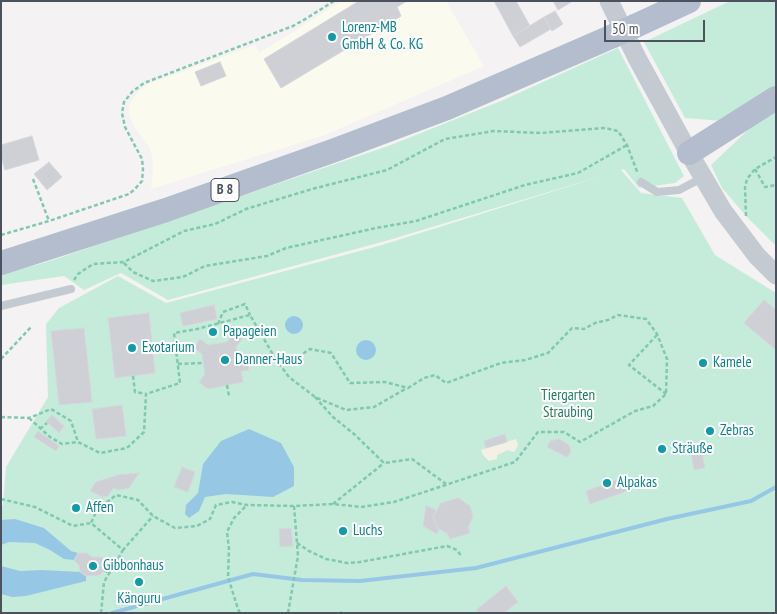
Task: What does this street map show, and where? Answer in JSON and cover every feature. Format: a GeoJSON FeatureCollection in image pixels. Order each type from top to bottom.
{"type":"FeatureCollection","features":[{"type":"Feature","properties":{"kind":"main road","name":"B 8"},"geometry":{"type":"LineString","coordinates":[[1,263],[166,210],[446,108],[689,1]]}},
{"type":"Feature","properties":{"kind":"main road"},"geometry":{"type":"LineString","coordinates":[[689,153],[776,98]]}},
{"type":"Feature","properties":{"kind":"street"},"geometry":{"type":"LineString","coordinates":[[609,1],[637,58],[722,211],[757,256],[776,275]]}},
{"type":"Feature","properties":{"kind":"lane"},"geometry":{"type":"LineString","coordinates":[[641,182],[657,192],[679,190],[702,178]]}},
{"type":"Feature","properties":{"kind":"lane"},"geometry":{"type":"LineString","coordinates":[[1,306],[71,289]]}},
{"type":"Feature","properties":{"kind":"path"},"geometry":{"type":"LineString","coordinates":[[1,235],[129,194],[135,189],[142,181],[142,158],[124,127],[122,113],[124,102],[132,92],[144,83],[293,26],[334,1]]}},
{"type":"Feature","properties":{"kind":"path"},"geometry":{"type":"LineString","coordinates":[[71,289],[73,281],[78,274],[93,264],[124,262],[184,231],[215,224],[246,209],[312,189],[387,170],[445,139],[494,131],[541,133],[605,128],[618,131],[627,145],[641,182]]}},
{"type":"Feature","properties":{"kind":"path"},"geometry":{"type":"LineString","coordinates":[[124,262],[133,272],[154,281],[183,277],[205,266],[267,256],[286,248],[416,221],[525,186],[578,173],[627,145]]}},
{"type":"Feature","properties":{"kind":"path"},"geometry":{"type":"LineString","coordinates":[[738,233],[746,228],[745,187],[747,178],[755,169],[776,157]]}},
{"type":"Feature","properties":{"kind":"path"},"geometry":{"type":"LineString","coordinates":[[755,169],[765,187],[776,185]]}},
{"type":"Feature","properties":{"kind":"path"},"geometry":{"type":"LineString","coordinates":[[33,179],[49,221]]}},
{"type":"Feature","properties":{"kind":"path"},"geometry":{"type":"LineString","coordinates":[[218,324],[223,312],[245,304],[275,358],[289,377],[315,397],[384,463]]}},
{"type":"Feature","properties":{"kind":"path"},"geometry":{"type":"LineString","coordinates":[[133,376],[135,392],[146,394],[180,383],[174,333],[250,315]]}},
{"type":"Feature","properties":{"kind":"path"},"geometry":{"type":"LineString","coordinates":[[91,523],[97,510],[116,494],[138,500],[153,516],[175,528],[197,526],[210,519],[216,505],[232,502],[247,505],[294,506],[333,504],[360,507],[394,502],[515,462],[538,432],[564,432],[580,442],[635,411],[652,406],[666,394],[666,359],[657,334],[646,318],[618,315],[584,329],[572,328],[548,353],[525,360],[501,363],[446,383],[435,375],[424,378],[374,407],[346,410],[315,397]]}},
{"type":"Feature","properties":{"kind":"path"},"geometry":{"type":"LineString","coordinates":[[1,359],[32,326]]}},
{"type":"Feature","properties":{"kind":"path"},"geometry":{"type":"LineString","coordinates":[[657,334],[629,365],[666,394]]}},
{"type":"Feature","properties":{"kind":"path"},"geometry":{"type":"LineString","coordinates":[[275,358],[293,360],[310,349],[330,353],[350,383],[385,382],[408,388]]}},
{"type":"Feature","properties":{"kind":"path"},"geometry":{"type":"LineString","coordinates":[[178,364],[203,363]]}},
{"type":"Feature","properties":{"kind":"path"},"geometry":{"type":"LineString","coordinates":[[227,385],[228,396]]}},
{"type":"Feature","properties":{"kind":"path"},"geometry":{"type":"LineString","coordinates":[[29,418],[50,438],[62,444],[78,442],[100,453],[128,448],[144,432],[146,394]]}},
{"type":"Feature","properties":{"kind":"path"},"geometry":{"type":"LineString","coordinates":[[1,417],[29,418],[51,408],[71,421],[78,442]]}},
{"type":"Feature","properties":{"kind":"path"},"geometry":{"type":"LineString","coordinates":[[40,429],[48,423]]}},
{"type":"Feature","properties":{"kind":"path"},"geometry":{"type":"LineString","coordinates":[[333,504],[384,463],[412,459],[447,485]]}},
{"type":"Feature","properties":{"kind":"path"},"geometry":{"type":"LineString","coordinates":[[1,499],[35,507],[72,526],[91,523],[123,550]]}},
{"type":"Feature","properties":{"kind":"path"},"geometry":{"type":"LineString","coordinates":[[240,613],[228,577],[229,550],[227,532],[234,518],[247,505]]}},
{"type":"Feature","properties":{"kind":"path"},"geometry":{"type":"LineString","coordinates":[[288,613],[298,556],[294,506]]}},
{"type":"Feature","properties":{"kind":"path"},"geometry":{"type":"LineString","coordinates":[[101,612],[104,582],[123,550],[153,516]]}},
{"type":"Feature","properties":{"kind":"path"},"geometry":{"type":"LineString","coordinates":[[297,542],[309,551],[326,559],[347,563],[447,546],[457,550],[462,557]]}},
{"type":"Feature","properties":{"kind":"path"},"geometry":{"type":"LineString","coordinates":[[104,570],[109,573]]}},
{"type":"Feature","properties":{"kind":"shaded area"},"geometry":{"type":"Polygon","coordinates":[[[342,1],[446,1],[484,66],[325,135],[151,189],[152,156],[149,147],[133,125],[129,114],[130,103],[137,93],[148,84],[255,45],[259,53],[342,1]]]}},
{"type":"Feature","properties":{"kind":"green space"},"geometry":{"type":"Polygon","coordinates":[[[730,1],[776,1],[776,87],[723,121],[685,118],[644,42],[730,1]]]}},
{"type":"Feature","properties":{"kind":"green space","name":"Tiergarten Straubing"},"geometry":{"type":"Polygon","coordinates":[[[618,48],[684,176],[675,183],[639,188],[624,169],[621,170],[641,193],[682,198],[715,255],[776,293],[776,613],[1,613],[1,506],[3,505],[6,467],[48,397],[46,324],[59,308],[118,276],[166,303],[382,245],[602,176],[389,240],[168,300],[121,273],[84,290],[64,276],[1,285],[1,275],[50,261],[391,145],[501,101],[618,48]]]}},
{"type":"Feature","properties":{"kind":"green space"},"geometry":{"type":"Polygon","coordinates":[[[776,111],[776,246],[722,188],[711,165],[750,128],[776,111]]]}},
{"type":"Feature","properties":{"kind":"sand"},"geometry":{"type":"Polygon","coordinates":[[[516,439],[518,445],[515,451],[508,450],[497,455],[497,459],[489,461],[481,450],[516,439]]]}},
{"type":"Feature","properties":{"kind":"water"},"geometry":{"type":"Polygon","coordinates":[[[290,316],[298,316],[303,321],[301,332],[290,334],[285,329],[285,321],[290,316]]]}},
{"type":"Feature","properties":{"kind":"water"},"geometry":{"type":"Polygon","coordinates":[[[366,340],[373,343],[376,350],[373,357],[366,360],[359,357],[356,350],[359,343],[366,340]]]}},
{"type":"Feature","properties":{"kind":"water"},"geometry":{"type":"Polygon","coordinates":[[[249,429],[281,443],[294,467],[294,486],[273,497],[226,494],[205,497],[199,511],[189,518],[185,514],[186,505],[198,493],[203,464],[221,441],[249,429]]]}},
{"type":"Feature","properties":{"kind":"water"},"geometry":{"type":"Polygon","coordinates":[[[15,519],[44,528],[71,551],[78,553],[74,560],[64,559],[35,543],[9,542],[1,545],[1,520],[15,519]]]}},
{"type":"Feature","properties":{"kind":"water"},"geometry":{"type":"Polygon","coordinates":[[[1,566],[20,571],[80,572],[86,576],[86,581],[26,596],[12,597],[1,594],[1,566]]]}},
{"type":"Feature","properties":{"kind":"building","name":"Lorenz-MB GmbH & Co. KG"},"geometry":{"type":"Polygon","coordinates":[[[359,1],[407,1],[397,7],[401,16],[281,88],[264,59],[359,1]]]}},
{"type":"Feature","properties":{"kind":"building"},"geometry":{"type":"Polygon","coordinates":[[[494,1],[516,1],[530,26],[513,36],[494,1]]]}},
{"type":"Feature","properties":{"kind":"building"},"geometry":{"type":"Polygon","coordinates":[[[553,1],[573,1],[558,10],[553,1]]]}},
{"type":"Feature","properties":{"kind":"building"},"geometry":{"type":"Polygon","coordinates":[[[555,11],[563,24],[552,31],[544,17],[555,11]]]}},
{"type":"Feature","properties":{"kind":"building"},"geometry":{"type":"Polygon","coordinates":[[[544,17],[551,29],[520,47],[513,36],[544,17]]]}},
{"type":"Feature","properties":{"kind":"building"},"geometry":{"type":"Polygon","coordinates":[[[220,62],[226,76],[201,86],[195,72],[220,62]]]}},
{"type":"Feature","properties":{"kind":"building"},"geometry":{"type":"Polygon","coordinates":[[[32,136],[39,160],[5,170],[1,156],[1,145],[32,136]]]}},
{"type":"Feature","properties":{"kind":"building"},"geometry":{"type":"Polygon","coordinates":[[[49,162],[62,177],[47,190],[34,174],[49,162]]]}},
{"type":"Feature","properties":{"kind":"building"},"geometry":{"type":"Polygon","coordinates":[[[764,300],[776,310],[776,350],[744,323],[764,300]]]}},
{"type":"Feature","properties":{"kind":"building"},"geometry":{"type":"Polygon","coordinates":[[[214,305],[217,319],[183,326],[180,313],[214,305]]]}},
{"type":"Feature","properties":{"kind":"building","name":"Exotarium"},"geometry":{"type":"Polygon","coordinates":[[[149,313],[155,373],[115,378],[108,318],[149,313]]]}},
{"type":"Feature","properties":{"kind":"building"},"geometry":{"type":"Polygon","coordinates":[[[84,328],[92,402],[59,405],[51,331],[84,328]]]}},
{"type":"Feature","properties":{"kind":"building","name":"Danner-Haus"},"geometry":{"type":"Polygon","coordinates":[[[233,333],[242,339],[236,347],[238,356],[247,355],[249,370],[241,371],[243,382],[208,389],[199,382],[205,374],[202,354],[194,348],[200,339],[208,345],[227,342],[233,333]]]}},
{"type":"Feature","properties":{"kind":"building"},"geometry":{"type":"Polygon","coordinates":[[[122,405],[126,436],[96,439],[92,409],[122,405]]]}},
{"type":"Feature","properties":{"kind":"building"},"geometry":{"type":"Polygon","coordinates":[[[52,415],[64,426],[59,433],[46,421],[52,415]]]}},
{"type":"Feature","properties":{"kind":"building"},"geometry":{"type":"Polygon","coordinates":[[[38,431],[59,446],[56,451],[34,437],[38,431]]]}},
{"type":"Feature","properties":{"kind":"building"},"geometry":{"type":"Polygon","coordinates":[[[505,434],[507,442],[486,448],[484,441],[505,434]]]}},
{"type":"Feature","properties":{"kind":"building"},"geometry":{"type":"Polygon","coordinates":[[[559,439],[569,445],[571,452],[567,457],[547,447],[550,441],[559,439]]]}},
{"type":"Feature","properties":{"kind":"building"},"geometry":{"type":"Polygon","coordinates":[[[700,444],[705,468],[694,470],[690,446],[700,444]]]}},
{"type":"Feature","properties":{"kind":"building"},"geometry":{"type":"Polygon","coordinates":[[[182,467],[195,472],[188,492],[174,487],[182,467]]]}},
{"type":"Feature","properties":{"kind":"building"},"geometry":{"type":"Polygon","coordinates":[[[139,473],[129,488],[120,490],[113,488],[108,496],[103,497],[90,491],[96,482],[118,475],[139,473]]]}},
{"type":"Feature","properties":{"kind":"building"},"geometry":{"type":"Polygon","coordinates":[[[625,477],[630,490],[590,504],[586,491],[625,477]]]}},
{"type":"Feature","properties":{"kind":"building"},"geometry":{"type":"Polygon","coordinates":[[[458,498],[470,506],[473,517],[468,527],[470,533],[450,539],[447,533],[437,528],[433,517],[441,503],[458,498]]]}},
{"type":"Feature","properties":{"kind":"building"},"geometry":{"type":"Polygon","coordinates":[[[426,506],[436,510],[433,517],[439,529],[437,534],[423,526],[426,506]]]}},
{"type":"Feature","properties":{"kind":"building"},"geometry":{"type":"Polygon","coordinates":[[[291,528],[293,546],[280,547],[279,529],[291,528]]]}},
{"type":"Feature","properties":{"kind":"building","name":"Gibbonhaus"},"geometry":{"type":"Polygon","coordinates":[[[78,553],[87,553],[92,557],[101,557],[106,561],[107,567],[100,575],[86,576],[80,572],[79,565],[74,560],[78,553]]]}},
{"type":"Feature","properties":{"kind":"building"},"geometry":{"type":"Polygon","coordinates":[[[506,586],[518,602],[504,613],[478,613],[476,610],[506,586]]]}},
{"type":"Feature","properties":{"kind":"waterway"},"geometry":{"type":"LineString","coordinates":[[112,613],[253,574],[302,580],[360,581],[476,568],[667,519],[751,501],[776,487]]}},
{"type":"Feature","properties":{"kind":"place","name":"Lorenz-MB GmbH & Co. KG"},"geometry":{"type":"Point","coordinates":[332,37]}},
{"type":"Feature","properties":{"kind":"place","name":"Papageien"},"geometry":{"type":"Point","coordinates":[213,332]}},
{"type":"Feature","properties":{"kind":"place","name":"Exotarium"},"geometry":{"type":"Point","coordinates":[132,348]}},
{"type":"Feature","properties":{"kind":"place","name":"Danner-Haus"},"geometry":{"type":"Point","coordinates":[225,360]}},
{"type":"Feature","properties":{"kind":"place","name":"Kamele"},"geometry":{"type":"Point","coordinates":[703,363]}},
{"type":"Feature","properties":{"kind":"place","name":"Zebras"},"geometry":{"type":"Point","coordinates":[710,431]}},
{"type":"Feature","properties":{"kind":"place","name":"Sträuße"},"geometry":{"type":"Point","coordinates":[662,449]}},
{"type":"Feature","properties":{"kind":"place","name":"Alpakas"},"geometry":{"type":"Point","coordinates":[607,483]}},
{"type":"Feature","properties":{"kind":"place","name":"Affen"},"geometry":{"type":"Point","coordinates":[76,508]}},
{"type":"Feature","properties":{"kind":"place","name":"Luchs"},"geometry":{"type":"Point","coordinates":[343,531]}},
{"type":"Feature","properties":{"kind":"place","name":"Gibbonhaus"},"geometry":{"type":"Point","coordinates":[93,566]}},
{"type":"Feature","properties":{"kind":"place","name":"Känguru"},"geometry":{"type":"Point","coordinates":[139,582]}}]}
